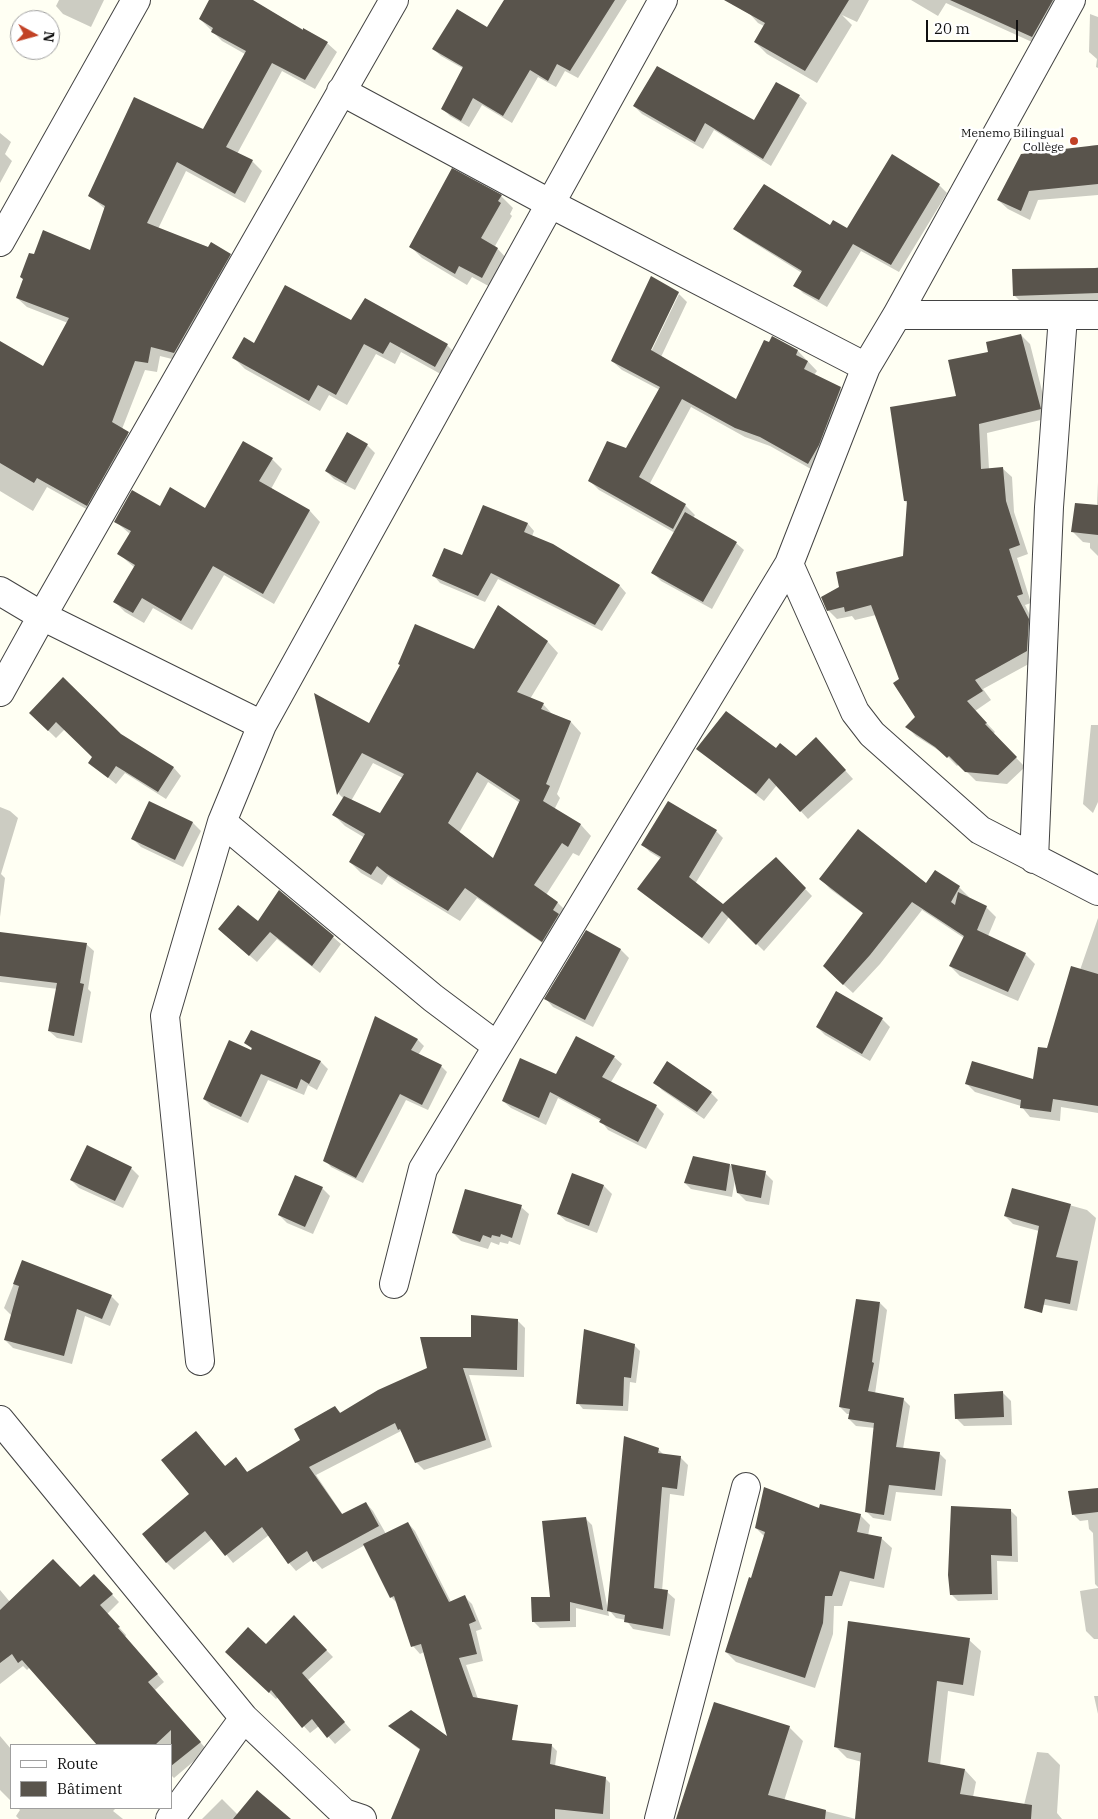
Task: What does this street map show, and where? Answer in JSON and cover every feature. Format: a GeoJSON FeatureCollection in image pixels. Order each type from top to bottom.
{"type":"FeatureCollection","features":[{"type":"Feature","properties":{"kind":"street"},"geometry":{"type":"LineString","coordinates":[[0,242],[136,0]]}},
{"type":"Feature","properties":{"kind":"street"},"geometry":{"type":"LineString","coordinates":[[0,692],[394,0]]}},
{"type":"Feature","properties":{"kind":"street"},"geometry":{"type":"LineString","coordinates":[[200,1361],[165,1016],[222,822],[262,726],[664,0]]}},
{"type":"Feature","properties":{"kind":"street"},"geometry":{"type":"LineString","coordinates":[[394,1284],[423,1169],[789,564],[866,367],[897,315],[1071,0]]}},
{"type":"Feature","properties":{"kind":"street"},"geometry":{"type":"LineString","coordinates":[[341,91],[551,204],[866,367]]}},
{"type":"Feature","properties":{"kind":"street"},"geometry":{"type":"LineString","coordinates":[[897,315],[1098,315]]}},
{"type":"Feature","properties":{"kind":"street"},"geometry":{"type":"LineString","coordinates":[[1034,858],[1049,507],[1063,316]]}},
{"type":"Feature","properties":{"kind":"street"},"geometry":{"type":"LineString","coordinates":[[789,564],[855,712],[872,734],[980,830],[1098,891]]}},
{"type":"Feature","properties":{"kind":"street"},"geometry":{"type":"LineString","coordinates":[[0,591],[42,616],[262,726]]}},
{"type":"Feature","properties":{"kind":"street"},"geometry":{"type":"LineString","coordinates":[[222,822],[433,998],[497,1046]]}},
{"type":"Feature","properties":{"kind":"street"},"geometry":{"type":"LineString","coordinates":[[0,1420],[244,1718],[350,1817]]}},
{"type":"Feature","properties":{"kind":"street"},"geometry":{"type":"LineString","coordinates":[[659,1819],[746,1487]]}},
{"type":"Feature","properties":{"kind":"street"},"geometry":{"type":"LineString","coordinates":[[170,1819],[244,1718]]}},
{"type":"Feature","properties":{"kind":"building"},"geometry":{"type":"Polygon","coordinates":[[[209,0],[253,0],[303,30],[303,28],[328,42],[305,80],[272,63],[226,147],[253,160],[235,194],[177,162],[147,223],[208,247],[211,242],[231,254],[174,353],[151,347],[148,363],[135,361],[112,422],[129,432],[87,506],[37,478],[34,483],[0,463],[0,341],[43,366],[69,318],[16,298],[23,279],[20,277],[29,253],[34,254],[43,230],[90,250],[105,206],[88,196],[134,97],[203,129],[246,51],[211,32],[213,28],[199,19],[209,0]]]}},
{"type":"Feature","properties":{"kind":"building"},"geometry":{"type":"Polygon","coordinates":[[[504,0],[615,0],[570,71],[557,64],[548,81],[530,70],[503,116],[473,98],[461,121],[441,109],[463,67],[432,49],[457,9],[487,27],[504,0]]]}},
{"type":"Feature","properties":{"kind":"building"},"geometry":{"type":"Polygon","coordinates":[[[724,0],[849,0],[805,71],[754,42],[765,23],[724,0]]]}},
{"type":"Feature","properties":{"kind":"building"},"geometry":{"type":"Polygon","coordinates":[[[950,0],[1053,0],[1032,37],[950,0]]]}},
{"type":"Feature","properties":{"kind":"building"},"geometry":{"type":"Polygon","coordinates":[[[657,66],[754,120],[776,82],[800,95],[763,159],[705,123],[695,142],[633,106],[657,66]]]}},
{"type":"Feature","properties":{"kind":"building"},"geometry":{"type":"Polygon","coordinates":[[[1098,145],[1098,184],[1029,191],[1021,211],[997,200],[1021,154],[1098,145]]]}},
{"type":"Feature","properties":{"kind":"building"},"geometry":{"type":"Polygon","coordinates":[[[892,154],[940,184],[891,265],[853,244],[819,300],[793,286],[802,271],[733,229],[764,184],[830,225],[833,220],[847,228],[892,154]]]}},
{"type":"Feature","properties":{"kind":"building"},"geometry":{"type":"Polygon","coordinates":[[[452,168],[502,195],[498,201],[501,203],[481,238],[498,248],[482,278],[459,266],[455,274],[409,247],[452,168]]]}},
{"type":"Feature","properties":{"kind":"building"},"geometry":{"type":"Polygon","coordinates":[[[1098,268],[1098,293],[1013,296],[1012,269],[1098,268]]]}},
{"type":"Feature","properties":{"kind":"building"},"geometry":{"type":"Polygon","coordinates":[[[651,276],[679,292],[651,350],[736,399],[764,340],[769,342],[772,336],[798,350],[796,355],[808,361],[804,369],[841,387],[819,445],[808,464],[760,437],[735,428],[682,399],[639,477],[686,504],[673,529],[588,481],[607,441],[626,448],[660,387],[611,361],[651,276]]]}},
{"type":"Feature","properties":{"kind":"building"},"geometry":{"type":"Polygon","coordinates":[[[285,285],[351,320],[365,298],[448,344],[435,367],[390,342],[383,354],[364,344],[336,395],[318,385],[309,401],[232,358],[244,337],[254,343],[285,285]]]}},
{"type":"Feature","properties":{"kind":"building"},"geometry":{"type":"Polygon","coordinates":[[[1021,334],[1041,409],[979,424],[981,469],[1003,467],[1006,501],[1020,545],[1009,549],[1023,594],[1017,596],[1029,619],[1027,651],[975,680],[983,691],[967,701],[987,723],[985,724],[1017,757],[998,775],[965,772],[949,756],[947,758],[935,747],[905,727],[915,717],[893,683],[899,679],[871,605],[845,612],[844,607],[827,611],[821,597],[839,587],[836,572],[903,556],[907,501],[904,501],[890,407],[956,396],[948,360],[988,352],[986,342],[1021,334]]]}},
{"type":"Feature","properties":{"kind":"building"},"geometry":{"type":"Polygon","coordinates":[[[347,432],[368,444],[346,483],[325,471],[347,432]]]}},
{"type":"Feature","properties":{"kind":"building"},"geometry":{"type":"Polygon","coordinates":[[[243,441],[273,458],[259,481],[310,510],[263,594],[213,566],[181,621],[142,598],[133,613],[113,602],[135,565],[117,554],[131,531],[114,522],[132,490],[160,506],[170,487],[205,508],[243,441]]]}},
{"type":"Feature","properties":{"kind":"building"},"geometry":{"type":"Polygon","coordinates":[[[1075,503],[1098,505],[1098,535],[1071,532],[1075,503]]]}},
{"type":"Feature","properties":{"kind":"building"},"geometry":{"type":"Polygon","coordinates":[[[483,505],[528,523],[524,532],[553,544],[620,585],[595,625],[491,573],[478,596],[432,576],[444,548],[462,555],[483,505]]]}},
{"type":"Feature","properties":{"kind":"building"},"geometry":{"type":"Polygon","coordinates":[[[685,512],[737,542],[703,602],[651,573],[685,512]]]}},
{"type":"Feature","properties":{"kind":"building"},"geometry":{"type":"Polygon","coordinates":[[[498,605],[548,641],[517,692],[544,703],[541,709],[571,721],[546,784],[550,786],[543,801],[581,824],[568,847],[562,843],[534,885],[558,902],[553,910],[559,914],[542,942],[465,888],[448,911],[377,866],[371,875],[349,862],[365,834],[332,815],[344,796],[380,813],[404,774],[362,753],[337,795],[314,693],[369,723],[400,665],[398,664],[415,624],[474,649],[498,605]],[[477,772],[448,823],[493,858],[520,800],[477,772]]]}},
{"type":"Feature","properties":{"kind":"building"},"geometry":{"type":"Polygon","coordinates":[[[63,677],[121,734],[174,767],[158,792],[116,766],[108,778],[88,763],[92,757],[56,722],[48,731],[29,713],[63,677]]]}},
{"type":"Feature","properties":{"kind":"building"},"geometry":{"type":"Polygon","coordinates":[[[726,711],[776,748],[780,743],[796,756],[816,737],[846,770],[800,812],[769,778],[756,794],[696,749],[726,711]]]}},
{"type":"Feature","properties":{"kind":"building"},"geometry":{"type":"Polygon","coordinates":[[[149,801],[193,822],[175,860],[131,839],[149,801]]]}},
{"type":"Feature","properties":{"kind":"building"},"geometry":{"type":"Polygon","coordinates":[[[668,801],[717,830],[689,877],[723,904],[776,857],[806,888],[756,945],[722,911],[702,938],[637,889],[661,857],[641,845],[668,801]]]}},
{"type":"Feature","properties":{"kind":"building"},"geometry":{"type":"Polygon","coordinates":[[[858,829],[926,883],[935,870],[960,886],[951,902],[955,905],[958,892],[987,906],[977,930],[1026,953],[1008,992],[949,966],[964,936],[912,902],[870,955],[843,985],[823,966],[863,913],[819,879],[858,829]]]}},
{"type":"Feature","properties":{"kind":"building"},"geometry":{"type":"Polygon","coordinates":[[[279,890],[334,936],[312,966],[270,932],[249,956],[218,929],[238,905],[258,921],[279,890]]]}},
{"type":"Feature","properties":{"kind":"building"},"geometry":{"type":"Polygon","coordinates":[[[586,930],[621,949],[585,1020],[544,999],[586,930]]]}},
{"type":"Feature","properties":{"kind":"building"},"geometry":{"type":"Polygon","coordinates":[[[0,932],[87,943],[80,983],[84,984],[74,1036],[48,1031],[57,983],[0,976],[0,932]]]}},
{"type":"Feature","properties":{"kind":"building"},"geometry":{"type":"Polygon","coordinates":[[[1071,966],[1098,974],[1098,1106],[1053,1099],[1051,1112],[1020,1108],[1021,1100],[965,1084],[972,1061],[1033,1079],[1038,1047],[1047,1048],[1071,966]]]}},
{"type":"Feature","properties":{"kind":"building"},"geometry":{"type":"Polygon","coordinates":[[[836,991],[883,1018],[862,1054],[816,1027],[836,991]]]}},
{"type":"Feature","properties":{"kind":"building"},"geometry":{"type":"Polygon","coordinates":[[[375,1016],[418,1039],[411,1050],[442,1065],[422,1105],[400,1094],[356,1178],[323,1161],[375,1016]]]}},
{"type":"Feature","properties":{"kind":"building"},"geometry":{"type":"Polygon","coordinates":[[[251,1030],[321,1061],[309,1084],[301,1079],[297,1089],[261,1074],[241,1117],[203,1099],[229,1040],[251,1050],[252,1048],[244,1043],[251,1030]]]}},
{"type":"Feature","properties":{"kind":"building"},"geometry":{"type":"Polygon","coordinates":[[[576,1036],[615,1056],[602,1077],[657,1105],[638,1142],[599,1122],[601,1119],[550,1092],[539,1118],[502,1101],[520,1058],[556,1074],[576,1036]]]}},
{"type":"Feature","properties":{"kind":"building"},"geometry":{"type":"Polygon","coordinates":[[[667,1061],[712,1092],[697,1112],[653,1083],[667,1061]]]}},
{"type":"Feature","properties":{"kind":"building"},"geometry":{"type":"Polygon","coordinates":[[[87,1145],[132,1167],[115,1201],[70,1180],[87,1145]]]}},
{"type":"Feature","properties":{"kind":"building"},"geometry":{"type":"Polygon","coordinates":[[[693,1156],[730,1164],[726,1191],[684,1183],[693,1156]]]}},
{"type":"Feature","properties":{"kind":"building"},"geometry":{"type":"Polygon","coordinates":[[[731,1164],[766,1171],[761,1198],[737,1193],[731,1164]]]}},
{"type":"Feature","properties":{"kind":"building"},"geometry":{"type":"Polygon","coordinates":[[[572,1173],[604,1185],[589,1226],[557,1214],[572,1173]]]}},
{"type":"Feature","properties":{"kind":"building"},"geometry":{"type":"Polygon","coordinates":[[[295,1175],[323,1187],[305,1227],[278,1215],[295,1175]]]}},
{"type":"Feature","properties":{"kind":"building"},"geometry":{"type":"Polygon","coordinates":[[[1012,1188],[1071,1204],[1056,1257],[1078,1261],[1070,1304],[1045,1299],[1042,1313],[1024,1308],[1039,1226],[1004,1216],[1012,1188]]]}},
{"type":"Feature","properties":{"kind":"building"},"geometry":{"type":"Polygon","coordinates":[[[465,1189],[522,1205],[512,1238],[501,1234],[500,1237],[492,1235],[491,1238],[483,1235],[480,1242],[452,1233],[465,1189]]]}},
{"type":"Feature","properties":{"kind":"building"},"geometry":{"type":"Polygon","coordinates":[[[22,1260],[112,1295],[102,1319],[77,1309],[64,1356],[4,1340],[19,1286],[13,1284],[22,1260]]]}},
{"type":"Feature","properties":{"kind":"building"},"geometry":{"type":"Polygon","coordinates":[[[856,1299],[880,1302],[872,1362],[874,1363],[868,1391],[904,1398],[896,1447],[940,1452],[935,1490],[889,1485],[884,1515],[865,1512],[874,1423],[848,1419],[850,1409],[839,1407],[856,1299]]]}},
{"type":"Feature","properties":{"kind":"building"},"geometry":{"type":"Polygon","coordinates":[[[471,1315],[518,1319],[517,1370],[463,1368],[486,1440],[415,1463],[400,1429],[398,1430],[395,1423],[309,1467],[342,1514],[366,1502],[379,1526],[313,1562],[307,1551],[288,1564],[262,1527],[225,1556],[205,1531],[166,1563],[142,1534],[189,1494],[161,1460],[196,1431],[225,1466],[236,1457],[247,1472],[300,1440],[294,1429],[335,1406],[340,1413],[378,1390],[427,1368],[420,1337],[471,1337],[471,1315]]]}},
{"type":"Feature","properties":{"kind":"building"},"geometry":{"type":"Polygon","coordinates":[[[584,1329],[635,1344],[631,1378],[624,1377],[623,1406],[576,1404],[584,1329]]]}},
{"type":"Feature","properties":{"kind":"building"},"geometry":{"type":"Polygon","coordinates":[[[1003,1391],[1004,1417],[955,1419],[954,1394],[1003,1391]]]}},
{"type":"Feature","properties":{"kind":"building"},"geometry":{"type":"Polygon","coordinates":[[[624,1436],[659,1448],[658,1453],[681,1456],[677,1489],[662,1487],[654,1588],[668,1590],[663,1629],[624,1622],[625,1615],[607,1611],[624,1436]]]}},
{"type":"Feature","properties":{"kind":"building"},"geometry":{"type":"Polygon","coordinates":[[[764,1487],[819,1508],[820,1504],[861,1514],[857,1532],[882,1537],[874,1579],[840,1571],[832,1596],[825,1596],[823,1623],[805,1678],[725,1652],[765,1532],[755,1528],[764,1487]]]}},
{"type":"Feature","properties":{"kind":"building"},"geometry":{"type":"Polygon","coordinates":[[[1098,1488],[1098,1512],[1072,1515],[1068,1491],[1098,1488]]]}},
{"type":"Feature","properties":{"kind":"building"},"geometry":{"type":"Polygon","coordinates":[[[951,1506],[1011,1509],[1012,1556],[991,1555],[992,1594],[950,1595],[948,1575],[951,1506]]]}},
{"type":"Feature","properties":{"kind":"building"},"geometry":{"type":"Polygon","coordinates":[[[586,1517],[603,1610],[570,1602],[570,1621],[532,1622],[531,1597],[550,1597],[542,1521],[586,1517]]]}},
{"type":"Feature","properties":{"kind":"building"},"geometry":{"type":"Polygon","coordinates":[[[408,1522],[449,1602],[465,1595],[476,1621],[469,1624],[477,1654],[459,1658],[473,1697],[518,1705],[512,1740],[552,1744],[550,1764],[606,1777],[603,1814],[555,1809],[555,1819],[391,1819],[420,1749],[388,1726],[411,1710],[447,1736],[421,1644],[411,1647],[394,1596],[390,1598],[363,1544],[408,1522]]]}},
{"type":"Feature","properties":{"kind":"building"},"geometry":{"type":"Polygon","coordinates":[[[53,1559],[80,1587],[94,1574],[113,1594],[100,1605],[158,1674],[148,1682],[201,1742],[172,1765],[171,1730],[156,1744],[96,1744],[22,1660],[18,1663],[12,1654],[0,1663],[0,1610],[53,1559]]]}},
{"type":"Feature","properties":{"kind":"building"},"geometry":{"type":"Polygon","coordinates":[[[294,1615],[327,1650],[302,1673],[345,1722],[327,1738],[312,1719],[302,1728],[271,1690],[269,1693],[225,1652],[248,1627],[266,1644],[294,1615]]]}},
{"type":"Feature","properties":{"kind":"building"},"geometry":{"type":"Polygon","coordinates":[[[848,1621],[970,1638],[963,1685],[937,1681],[928,1762],[965,1769],[960,1794],[1032,1805],[1031,1819],[855,1819],[861,1753],[834,1747],[848,1621]]]}},
{"type":"Feature","properties":{"kind":"building"},"geometry":{"type":"Polygon","coordinates":[[[714,1702],[790,1726],[768,1795],[826,1810],[825,1819],[676,1819],[714,1702]]]}},
{"type":"Feature","properties":{"kind":"building"},"geometry":{"type":"Polygon","coordinates":[[[257,1790],[291,1819],[233,1819],[257,1790]]]}},
{"type":"Feature","properties":{"kind":"place","name":"Menemo Bilingual Collège"},"geometry":{"type":"Point","coordinates":[1074,141]}}]}
